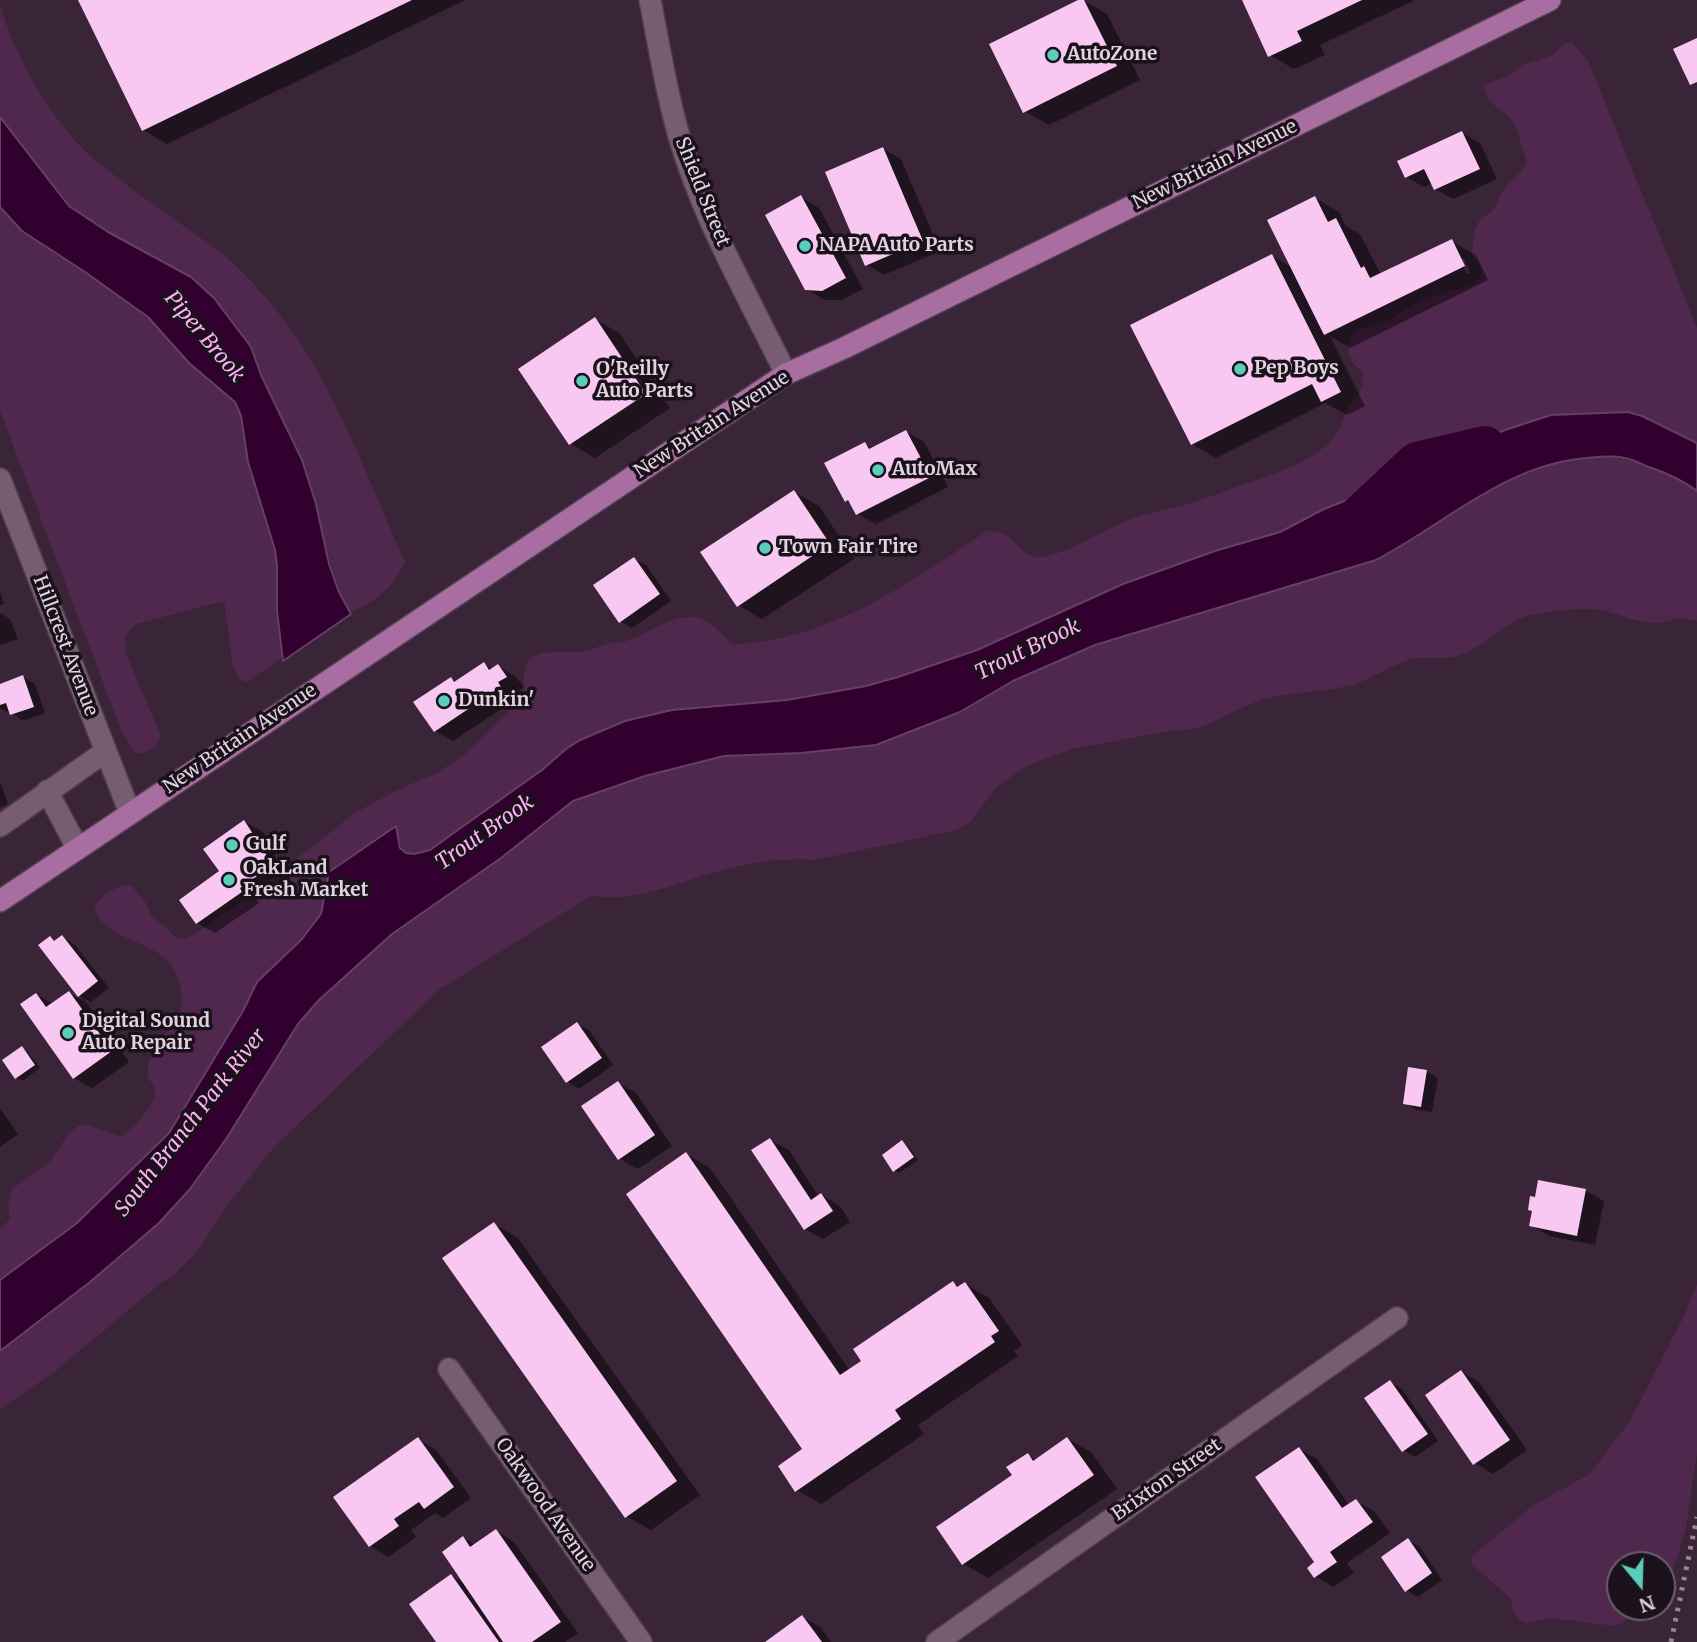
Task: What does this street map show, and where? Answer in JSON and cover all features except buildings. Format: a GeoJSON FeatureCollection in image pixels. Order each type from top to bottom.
{"type":"FeatureCollection","features":[{"type":"Feature","properties":{"kind":"main road","name":"New Britain Avenue"},"geometry":{"type":"LineString","coordinates":[[2,894],[78,849],[786,374],[1550,0]]}},
{"type":"Feature","properties":{"kind":"street","name":"Shield Street"},"geometry":{"type":"LineString","coordinates":[[650,0],[679,136],[691,170],[708,216],[786,374]]}},
{"type":"Feature","properties":{"kind":"street","name":"Hillcrest Avenue"},"geometry":{"type":"LineString","coordinates":[[0,479],[130,813]]}},
{"type":"Feature","properties":{"kind":"street"},"geometry":{"type":"LineString","coordinates":[[0,826],[106,751]]}},
{"type":"Feature","properties":{"kind":"street"},"geometry":{"type":"LineString","coordinates":[[47,791],[78,849]]}},
{"type":"Feature","properties":{"kind":"street","name":"Brixton Street"},"geometry":{"type":"LineString","coordinates":[[937,1642],[1397,1318]]}},
{"type":"Feature","properties":{"kind":"street","name":"Oakwood Avenue"},"geometry":{"type":"LineString","coordinates":[[449,1369],[637,1641]]}},
{"type":"Feature","properties":{"kind":"shaded area"},"geometry":{"type":"Polygon","coordinates":[[[0,3],[14,44],[25,66],[64,127],[94,159],[125,184],[224,255],[253,283],[303,347],[345,425],[405,562],[389,586],[368,604],[350,612],[341,594],[309,478],[251,347],[108,232],[69,206],[0,117],[0,3]]]}},
{"type":"Feature","properties":{"kind":"shaded area"},"geometry":{"type":"Polygon","coordinates":[[[1572,42],[1587,59],[1697,328],[1697,443],[1628,412],[1566,414],[1451,451],[1398,480],[1324,509],[1280,532],[1215,551],[1123,584],[977,650],[898,677],[866,686],[787,700],[672,710],[625,721],[580,740],[566,749],[542,770],[430,850],[414,854],[405,851],[396,827],[324,901],[321,913],[312,927],[256,983],[243,1011],[169,1133],[77,1223],[0,1280],[0,1228],[10,1220],[8,1205],[12,1189],[50,1162],[67,1136],[78,1126],[85,1124],[121,1137],[137,1123],[155,1096],[154,1087],[147,1076],[152,1053],[181,1012],[182,997],[174,969],[156,952],[108,927],[94,907],[105,894],[131,885],[146,903],[152,917],[175,937],[190,937],[257,890],[355,813],[395,791],[437,773],[463,756],[523,698],[526,665],[539,654],[585,651],[627,641],[684,617],[703,620],[732,644],[767,641],[802,633],[835,621],[898,589],[987,531],[1004,534],[1028,554],[1042,557],[1064,551],[1133,518],[1195,502],[1307,459],[1329,443],[1360,391],[1363,373],[1354,364],[1348,350],[1354,332],[1389,320],[1421,300],[1472,286],[1482,275],[1481,268],[1472,255],[1476,227],[1481,219],[1494,209],[1502,191],[1526,163],[1513,121],[1492,103],[1484,85],[1506,77],[1525,64],[1553,55],[1564,44],[1572,42]]]}},
{"type":"Feature","properties":{"kind":"shaded area"},"geometry":{"type":"Polygon","coordinates":[[[0,207],[22,231],[148,317],[189,363],[235,402],[241,416],[248,462],[275,550],[277,611],[283,657],[247,682],[240,680],[233,666],[224,601],[136,624],[126,635],[125,651],[160,734],[156,745],[141,754],[134,751],[122,732],[0,411],[0,207]]]}},
{"type":"Feature","properties":{"kind":"shaded area"},"geometry":{"type":"Polygon","coordinates":[[[1591,457],[1647,465],[1673,476],[1697,491],[1697,621],[1679,618],[1656,623],[1593,609],[1531,615],[1507,626],[1466,653],[1456,656],[1409,660],[1351,685],[1262,700],[1197,728],[1073,749],[1028,765],[996,787],[970,822],[956,830],[815,860],[777,860],[739,866],[646,893],[609,897],[592,895],[440,989],[274,1147],[226,1207],[197,1252],[175,1274],[53,1373],[0,1409],[0,1351],[90,1282],[158,1223],[209,1165],[298,1024],[319,1000],[392,934],[501,858],[573,801],[645,776],[724,756],[801,753],[876,745],[960,712],[1013,681],[1095,645],[1376,560],[1505,483],[1561,462],[1591,457]]]}},
{"type":"Feature","properties":{"kind":"shaded area"},"geometry":{"type":"Polygon","coordinates":[[[1697,1284],[1697,1453],[1686,1528],[1676,1561],[1676,1551],[1606,1551],[1606,1621],[1625,1621],[1615,1626],[1551,1618],[1527,1623],[1519,1620],[1510,1598],[1472,1564],[1472,1556],[1532,1506],[1590,1474],[1630,1421],[1686,1312],[1697,1284]]]}},
{"type":"Feature","properties":{"kind":"water","name":"Piper Brook"},"geometry":{"type":"Polygon","coordinates":[[[0,117],[69,206],[108,232],[191,277],[214,298],[251,347],[261,375],[302,460],[316,504],[329,564],[339,592],[351,614],[283,661],[277,611],[275,550],[248,462],[241,416],[235,402],[189,363],[148,317],[22,231],[0,207],[0,117]]]}},
{"type":"Feature","properties":{"kind":"water","name":"South Branch Park River"},"geometry":{"type":"Polygon","coordinates":[[[1628,412],[1697,443],[1697,491],[1668,474],[1627,459],[1600,457],[1558,463],[1503,483],[1376,560],[1095,645],[1013,681],[960,712],[876,745],[801,753],[724,756],[645,776],[573,801],[501,858],[392,934],[319,1000],[298,1024],[226,1139],[190,1189],[159,1223],[90,1282],[0,1351],[0,1280],[77,1223],[169,1133],[243,1011],[257,982],[302,939],[321,914],[329,872],[396,826],[400,848],[406,853],[430,850],[542,770],[566,749],[580,740],[625,721],[672,710],[787,700],[866,686],[898,677],[977,650],[1123,584],[1215,551],[1280,532],[1324,509],[1398,480],[1423,463],[1508,429],[1551,415],[1628,412]]]}},
{"type":"Feature","properties":{"kind":"waterway","name":"Trout Brook"},"geometry":{"type":"LineString","coordinates":[[1359,517],[1417,463],[1485,447]]}},
{"type":"Feature","properties":{"kind":"railway"},"geometry":{"type":"LineString","coordinates":[[1671,1642],[1697,1517]]}},
{"type":"Feature","properties":{"kind":"place","name":"AutoZone"},"geometry":{"type":"Point","coordinates":[1053,55]}},
{"type":"Feature","properties":{"kind":"place","name":"NAPA Auto Parts"},"geometry":{"type":"Point","coordinates":[805,246]}},
{"type":"Feature","properties":{"kind":"place","name":"Pep Boys"},"geometry":{"type":"Point","coordinates":[1240,369]}},
{"type":"Feature","properties":{"kind":"place","name":"O'Reilly Auto Parts"},"geometry":{"type":"Point","coordinates":[582,381]}},
{"type":"Feature","properties":{"kind":"place","name":"AutoMax"},"geometry":{"type":"Point","coordinates":[878,470]}},
{"type":"Feature","properties":{"kind":"place","name":"Town Fair Tire"},"geometry":{"type":"Point","coordinates":[765,548]}},
{"type":"Feature","properties":{"kind":"place","name":"Dunkin'"},"geometry":{"type":"Point","coordinates":[444,701]}},
{"type":"Feature","properties":{"kind":"place","name":"Gulf"},"geometry":{"type":"Point","coordinates":[232,845]}},
{"type":"Feature","properties":{"kind":"place","name":"OakLand Fresh Market"},"geometry":{"type":"Point","coordinates":[229,880]}},
{"type":"Feature","properties":{"kind":"place","name":"Digital Sound Auto Repair"},"geometry":{"type":"Point","coordinates":[68,1033]}}]}
